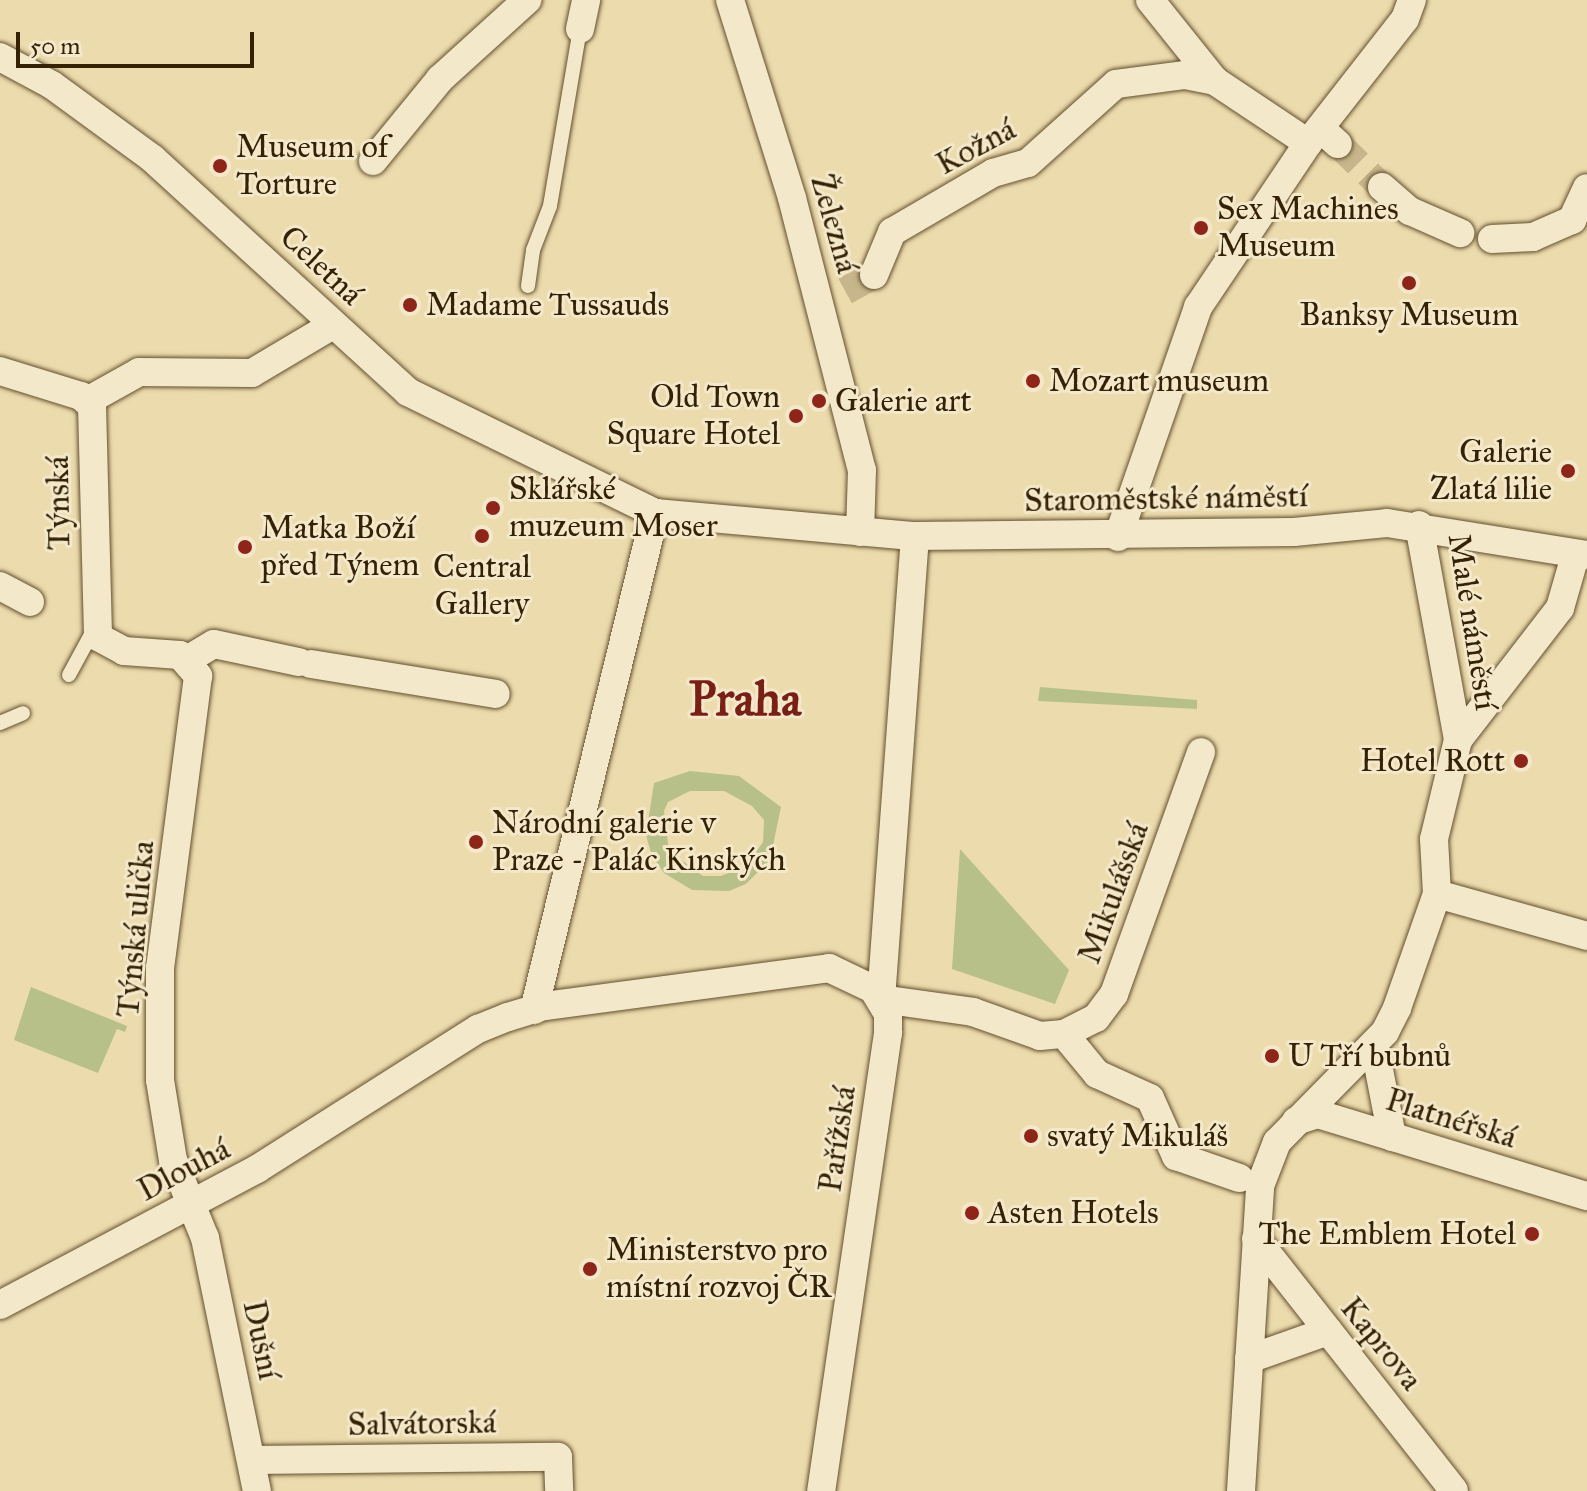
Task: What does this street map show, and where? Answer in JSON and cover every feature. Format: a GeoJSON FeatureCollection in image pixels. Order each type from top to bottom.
{"type":"FeatureCollection","features":[{"type":"Feature","properties":{"kind":"street"},"geometry":{"type":"LineString","coordinates":[[373,161],[440,79],[527,0]]}},
{"type":"Feature","properties":{"kind":"street"},"geometry":{"type":"LineString","coordinates":[[580,29],[586,0]]}},
{"type":"Feature","properties":{"kind":"street","name":"Železná"},"geometry":{"type":"LineString","coordinates":[[730,0],[833,297],[862,470],[860,532]]}},
{"type":"Feature","properties":{"kind":"street","name":"Kožná"},"geometry":{"type":"LineString","coordinates":[[1150,0],[1215,81]]}},
{"type":"Feature","properties":{"kind":"street"},"geometry":{"type":"LineString","coordinates":[[1118,537],[1172,371],[1198,307],[1405,19],[1412,0]]}},
{"type":"Feature","properties":{"kind":"street","name":"Celetná"},"geometry":{"type":"LineString","coordinates":[[0,57],[52,85],[153,159],[408,392],[529,452]]}},
{"type":"Feature","properties":{"kind":"street","name":"Kožná"},"geometry":{"type":"LineString","coordinates":[[874,275],[892,232],[993,173],[1028,163],[1116,84],[1185,75],[1215,81],[1322,138]]}},
{"type":"Feature","properties":{"kind":"street"},"geometry":{"type":"LineString","coordinates":[[1382,187],[1410,211],[1460,233]]}},
{"type":"Feature","properties":{"kind":"street"},"geometry":{"type":"LineString","coordinates":[[1492,239],[1533,237],[1579,223],[1587,188]]}},
{"type":"Feature","properties":{"kind":"street"},"geometry":{"type":"LineString","coordinates":[[0,371],[88,393],[139,372],[252,373],[333,325]]}},
{"type":"Feature","properties":{"kind":"street","name":"Týnská"},"geometry":{"type":"LineString","coordinates":[[88,393],[94,629]]}},
{"type":"Feature","properties":{"kind":"street","name":"Staroměstské náměstí"},"geometry":{"type":"LineString","coordinates":[[529,452],[655,513],[860,532],[915,536],[1118,537],[1419,525]]}},
{"type":"Feature","properties":{"kind":"street"},"geometry":{"type":"LineString","coordinates":[[655,513],[534,1010],[812,967],[847,973],[881,999],[973,1012],[1040,1036],[1064,1034],[1097,1074],[1150,1098],[1176,1156],[1239,1178]]}},
{"type":"Feature","properties":{"kind":"street","name":"Malé náměstí"},"geometry":{"type":"LineString","coordinates":[[1437,894],[1434,839],[1458,740],[1419,525],[1581,556],[1560,608],[1458,740]]}},
{"type":"Feature","properties":{"kind":"street"},"geometry":{"type":"LineString","coordinates":[[881,999],[915,536]]}},
{"type":"Feature","properties":{"kind":"street"},"geometry":{"type":"LineString","coordinates":[[0,586],[30,602]]}},
{"type":"Feature","properties":{"kind":"street"},"geometry":{"type":"LineString","coordinates":[[94,629],[113,649],[172,653],[187,660],[214,644],[305,663],[496,694]]}},
{"type":"Feature","properties":{"kind":"street","name":"Týnská ulička"},"geometry":{"type":"LineString","coordinates":[[187,660],[200,685],[160,968],[160,1080],[173,1160],[193,1203]]}},
{"type":"Feature","properties":{"kind":"street","name":"Mikulášská"},"geometry":{"type":"LineString","coordinates":[[1064,1034],[1096,1018],[1114,994],[1201,752]]}},
{"type":"Feature","properties":{"kind":"street"},"geometry":{"type":"LineString","coordinates":[[1241,1491],[1257,1199],[1271,1156],[1296,1121],[1374,1044],[1397,1008],[1437,894],[1587,936]]}},
{"type":"Feature","properties":{"kind":"street","name":"Pařížská"},"geometry":{"type":"LineString","coordinates":[[821,1491],[888,1033],[881,999]]}},
{"type":"Feature","properties":{"kind":"street","name":"Dlouhá"},"geometry":{"type":"LineString","coordinates":[[0,1305],[336,1124],[478,1029],[534,1010]]}},
{"type":"Feature","properties":{"kind":"street"},"geometry":{"type":"LineString","coordinates":[[1374,1044],[1392,1137]]}},
{"type":"Feature","properties":{"kind":"street","name":"Platnéřská"},"geometry":{"type":"LineString","coordinates":[[1296,1121],[1318,1114],[1587,1196]]}},
{"type":"Feature","properties":{"kind":"street","name":"Dušní"},"geometry":{"type":"LineString","coordinates":[[193,1203],[257,1491]]}},
{"type":"Feature","properties":{"kind":"street","name":"Kaprova"},"geometry":{"type":"LineString","coordinates":[[1256,1239],[1454,1491]]}},
{"type":"Feature","properties":{"kind":"street"},"geometry":{"type":"LineString","coordinates":[[1249,1359],[1328,1331]]}},
{"type":"Feature","properties":{"kind":"street","name":"Salvátorská"},"geometry":{"type":"LineString","coordinates":[[252,1460],[558,1457],[559,1491]]}},
{"type":"Feature","properties":{"kind":"lane"},"geometry":{"type":"LineString","coordinates":[[528,286],[533,250],[550,206],[580,29]]}},
{"type":"Feature","properties":{"kind":"lane","name":"Týnská"},"geometry":{"type":"LineString","coordinates":[[69,675],[94,629]]}},
{"type":"Feature","properties":{"kind":"lane"},"geometry":{"type":"LineString","coordinates":[[0,723],[23,713]]}},
{"type":"Feature","properties":{"kind":"green space"},"geometry":{"type":"Polygon","coordinates":[[[1040,687],[1197,700],[1197,709],[1038,701],[1040,687]]]}},
{"type":"Feature","properties":{"kind":"green space"},"geometry":{"type":"Polygon","coordinates":[[[690,771],[739,776],[781,807],[770,860],[746,884],[729,891],[692,890],[664,873],[652,856],[646,835],[654,783],[690,771]],[[690,791],[668,802],[664,811],[669,851],[703,876],[721,876],[747,865],[763,842],[764,820],[752,806],[724,791],[690,791]]]}},
{"type":"Feature","properties":{"kind":"green space"},"geometry":{"type":"Polygon","coordinates":[[[960,849],[1069,970],[1055,1004],[952,969],[960,849]]]}},
{"type":"Feature","properties":{"kind":"green space"},"geometry":{"type":"Polygon","coordinates":[[[31,987],[127,1026],[125,1032],[117,1029],[98,1073],[14,1040],[31,987]]]}},
{"type":"Feature","properties":{"kind":"tunnel"},"geometry":{"type":"LineString","coordinates":[[1338,144],[1382,187]]}},
{"type":"Feature","properties":{"kind":"tunnel"},"geometry":{"type":"LineString","coordinates":[[845,291],[874,275]]}},
{"type":"Feature","properties":{"kind":"place","name":"Museum of Torture"},"geometry":{"type":"Point","coordinates":[220,166]}},
{"type":"Feature","properties":{"kind":"place","name":"Sex Machines Museum"},"geometry":{"type":"Point","coordinates":[1201,228]}},
{"type":"Feature","properties":{"kind":"place","name":"Banksy Museum"},"geometry":{"type":"Point","coordinates":[1409,283]}},
{"type":"Feature","properties":{"kind":"place","name":"Madame Tussauds"},"geometry":{"type":"Point","coordinates":[410,305]}},
{"type":"Feature","properties":{"kind":"place","name":"Mozart museum"},"geometry":{"type":"Point","coordinates":[1033,381]}},
{"type":"Feature","properties":{"kind":"place","name":"Galerie art"},"geometry":{"type":"Point","coordinates":[819,401]}},
{"type":"Feature","properties":{"kind":"place","name":"Old Town Square Hotel"},"geometry":{"type":"Point","coordinates":[796,416]}},
{"type":"Feature","properties":{"kind":"place","name":"Galerie Zlatá lilie"},"geometry":{"type":"Point","coordinates":[1568,471]}},
{"type":"Feature","properties":{"kind":"place","name":"Sklářské muzeum Moser"},"geometry":{"type":"Point","coordinates":[493,508]}},
{"type":"Feature","properties":{"kind":"place","name":"Central Gallery"},"geometry":{"type":"Point","coordinates":[482,536]}},
{"type":"Feature","properties":{"kind":"place","name":"Matka Boží před Týnem"},"geometry":{"type":"Point","coordinates":[245,547]}},
{"type":"Feature","properties":{"kind":"place","name":"Hotel Rott"},"geometry":{"type":"Point","coordinates":[1521,761]}},
{"type":"Feature","properties":{"kind":"place","name":"Národní galerie v Praze - Palác Kinských"},"geometry":{"type":"Point","coordinates":[476,842]}},
{"type":"Feature","properties":{"kind":"place","name":"U Tří bubnů"},"geometry":{"type":"Point","coordinates":[1272,1056]}},
{"type":"Feature","properties":{"kind":"place","name":"svatý Mikuláš"},"geometry":{"type":"Point","coordinates":[1031,1136]}},
{"type":"Feature","properties":{"kind":"place","name":"Asten Hotels"},"geometry":{"type":"Point","coordinates":[972,1213]}},
{"type":"Feature","properties":{"kind":"place","name":"The Emblem Hotel"},"geometry":{"type":"Point","coordinates":[1532,1234]}},
{"type":"Feature","properties":{"kind":"place","name":"Ministerstvo pro místní rozvoj ČR"},"geometry":{"type":"Point","coordinates":[590,1269]}},
{"type":"Feature","properties":{"kind":"district","name":"Praha"},"geometry":{"type":"Point","coordinates":[745,699]}}]}
